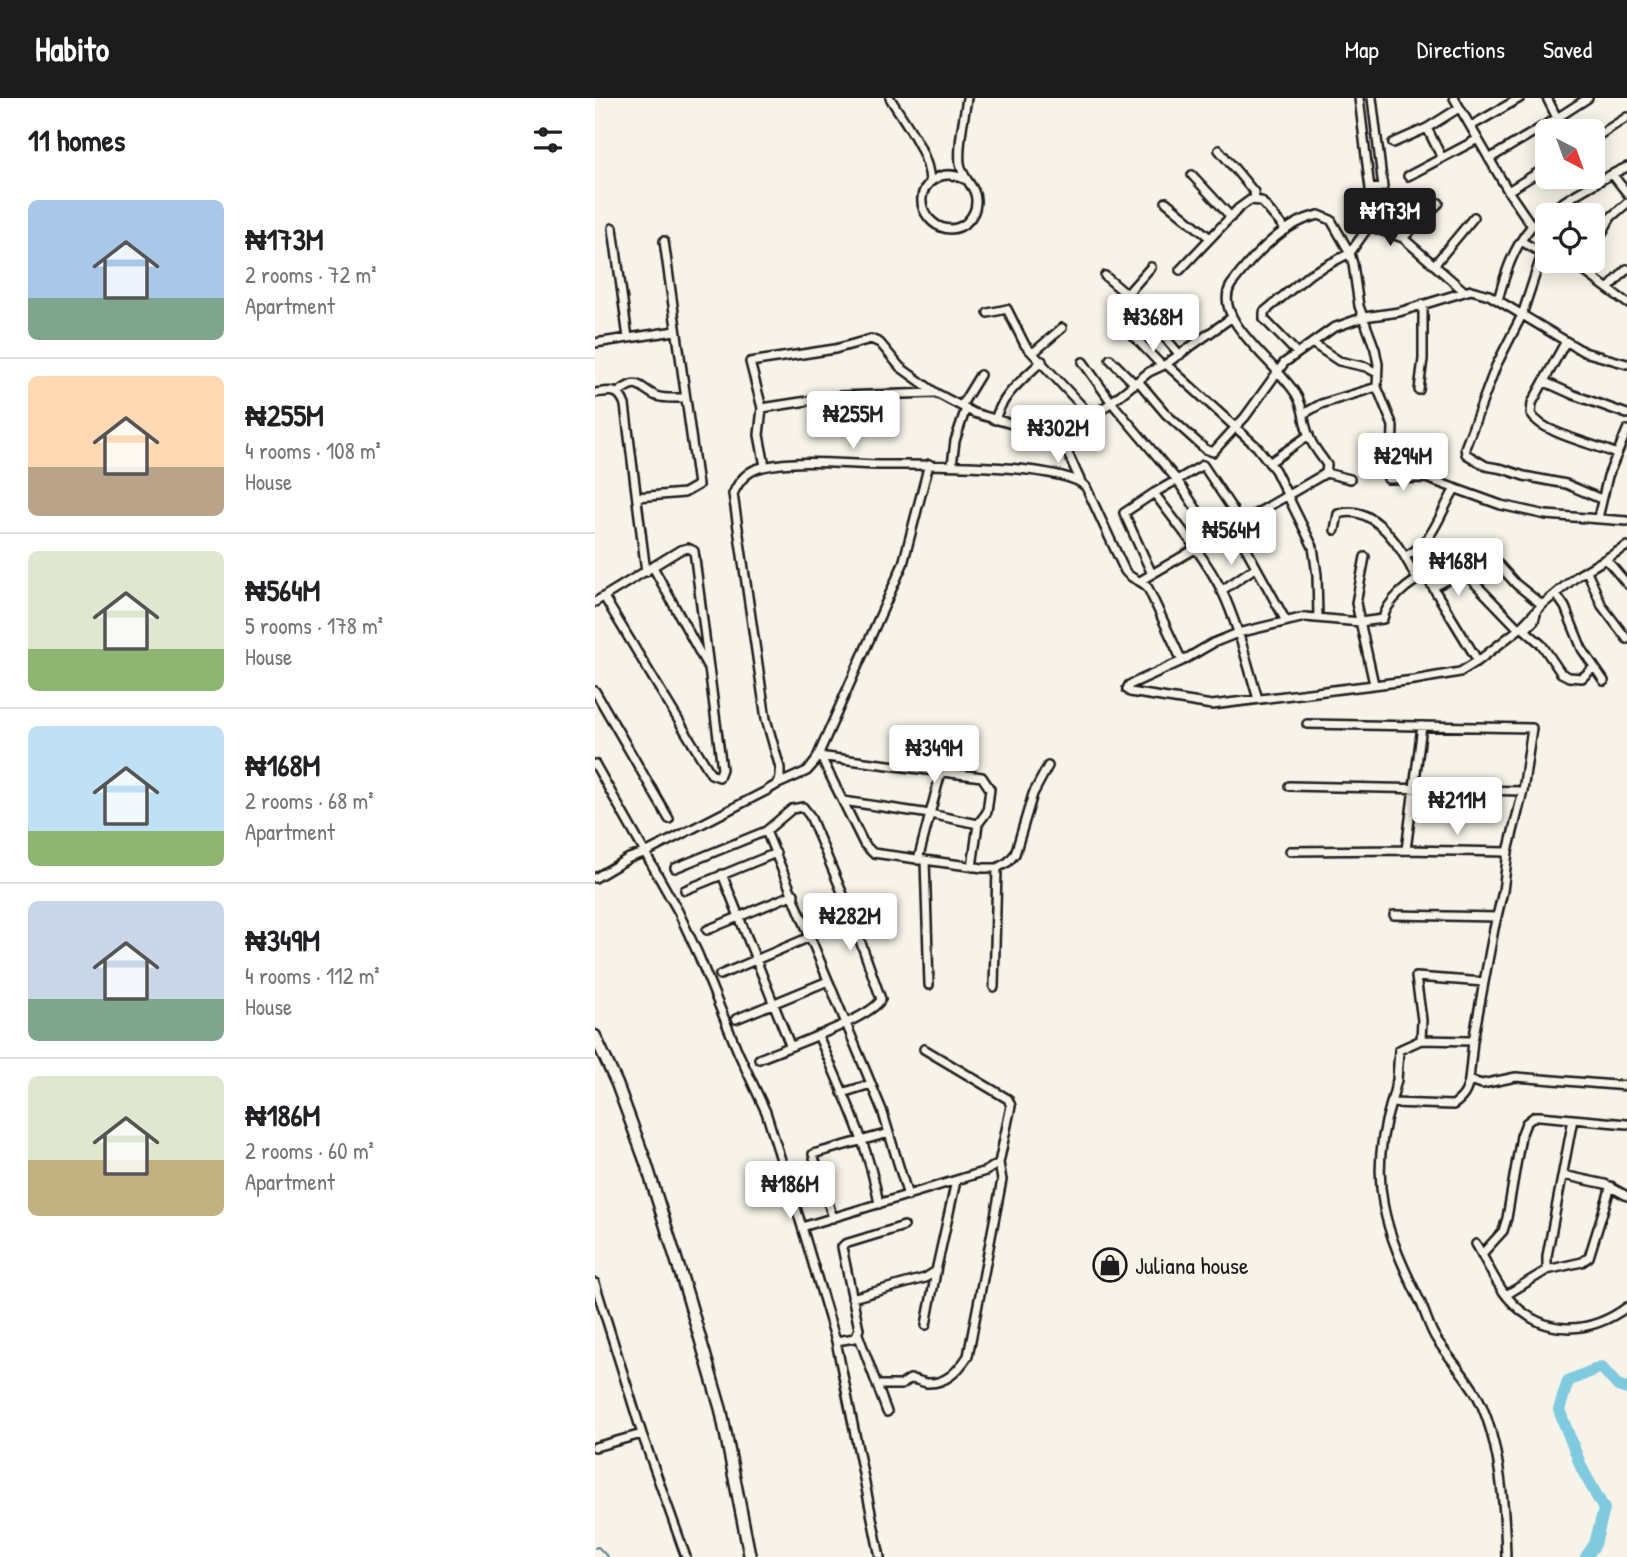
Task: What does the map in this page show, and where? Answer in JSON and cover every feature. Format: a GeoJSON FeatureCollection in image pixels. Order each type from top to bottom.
{"type":"FeatureCollection","features":[{"type":"Feature","properties":{"kind":"street"},"geometry":{"type":"LineString","coordinates":[[890,98],[930,171],[930,182],[922,198],[923,210],[934,224],[951,229],[968,221],[976,205],[975,193],[964,179],[960,164],[960,141],[967,98]]}},
{"type":"Feature","properties":{"kind":"street"},"geometry":{"type":"LineString","coordinates":[[1359,98],[1370,189],[1367,221],[1369,226]]}},
{"type":"Feature","properties":{"kind":"street"},"geometry":{"type":"LineString","coordinates":[[1370,189],[1383,187],[1372,98]]}},
{"type":"Feature","properties":{"kind":"street"},"geometry":{"type":"LineString","coordinates":[[1454,98],[1532,226]]}},
{"type":"Feature","properties":{"kind":"street"},"geometry":{"type":"LineString","coordinates":[[1471,126],[1520,98]]}},
{"type":"Feature","properties":{"kind":"street"},"geometry":{"type":"LineString","coordinates":[[1547,98],[1557,118]]}},
{"type":"Feature","properties":{"kind":"street"},"geometry":{"type":"LineString","coordinates":[[1489,159],[1588,98]]}},
{"type":"Feature","properties":{"kind":"street"},"geometry":{"type":"LineString","coordinates":[[1393,143],[1427,128],[1459,108]]}},
{"type":"Feature","properties":{"kind":"street"},"geometry":{"type":"LineString","coordinates":[[1605,131],[1627,117]]}},
{"type":"Feature","properties":{"kind":"street"},"geometry":{"type":"LineString","coordinates":[[1427,128],[1442,158]]}},
{"type":"Feature","properties":{"kind":"street"},"geometry":{"type":"LineString","coordinates":[[1408,176],[1478,139]]}},
{"type":"Feature","properties":{"kind":"street"},"geometry":{"type":"LineString","coordinates":[[1219,150],[1254,192],[1255,199],[1267,207],[1286,230]]}},
{"type":"Feature","properties":{"kind":"street"},"geometry":{"type":"LineString","coordinates":[[1605,177],[1627,167]]}},
{"type":"Feature","properties":{"kind":"street"},"geometry":{"type":"LineString","coordinates":[[1612,174],[1627,193]]}},
{"type":"Feature","properties":{"kind":"street"},"geometry":{"type":"LineString","coordinates":[[930,182],[947,175],[964,179]]}},
{"type":"Feature","properties":{"kind":"street"},"geometry":{"type":"LineString","coordinates":[[1192,175],[1231,217]]}},
{"type":"Feature","properties":{"kind":"street"},"geometry":{"type":"LineString","coordinates":[[1509,191],[1535,175]]}},
{"type":"Feature","properties":{"kind":"street"},"geometry":{"type":"LineString","coordinates":[[1498,300],[1505,274],[1521,241],[1532,226],[1586,189]]}},
{"type":"Feature","properties":{"kind":"street"},"geometry":{"type":"LineString","coordinates":[[1180,270],[1239,208],[1255,199]]}},
{"type":"Feature","properties":{"kind":"street"},"geometry":{"type":"LineString","coordinates":[[1166,202],[1210,238]]}},
{"type":"Feature","properties":{"kind":"street"},"geometry":{"type":"LineString","coordinates":[[1403,238],[1439,203]]}},
{"type":"Feature","properties":{"kind":"street"},"geometry":{"type":"LineString","coordinates":[[1605,228],[1611,217],[1627,203]]}},
{"type":"Feature","properties":{"kind":"street"},"geometry":{"type":"LineString","coordinates":[[1326,473],[1327,466],[1309,435],[1305,414],[1291,385],[1230,318],[1227,302],[1228,290],[1241,272],[1286,230],[1310,216],[1326,216],[1331,220],[1350,253],[1356,296],[1375,349],[1377,387],[1394,426],[1388,479],[1426,478],[1501,505],[1546,515],[1627,521]]}},
{"type":"Feature","properties":{"kind":"street"},"geometry":{"type":"LineString","coordinates":[[1435,264],[1474,217]]}},
{"type":"Feature","properties":{"kind":"street"},"geometry":{"type":"LineString","coordinates":[[1369,226],[1403,238],[1464,292]]}},
{"type":"Feature","properties":{"kind":"street"},"geometry":{"type":"LineString","coordinates":[[1297,353],[1264,319],[1263,312],[1310,274],[1350,253],[1369,226]]}},
{"type":"Feature","properties":{"kind":"street"},"geometry":{"type":"LineString","coordinates":[[613,228],[628,338]]}},
{"type":"Feature","properties":{"kind":"street"},"geometry":{"type":"LineString","coordinates":[[637,497],[684,493],[698,485],[664,241]]}},
{"type":"Feature","properties":{"kind":"street"},"geometry":{"type":"LineString","coordinates":[[1521,241],[1535,249]]}},
{"type":"Feature","properties":{"kind":"street"},"geometry":{"type":"LineString","coordinates":[[1127,294],[1151,267]]}},
{"type":"Feature","properties":{"kind":"street"},"geometry":{"type":"LineString","coordinates":[[1608,289],[1627,269]]}},
{"type":"Feature","properties":{"kind":"street"},"geometry":{"type":"LineString","coordinates":[[1538,273],[1522,315],[1496,366],[1465,448],[1466,454],[1486,466],[1566,484],[1601,499]]}},
{"type":"Feature","properties":{"kind":"street"},"geometry":{"type":"LineString","coordinates":[[1586,273],[1627,303]]}},
{"type":"Feature","properties":{"kind":"street"},"geometry":{"type":"LineString","coordinates":[[1105,276],[1127,294],[1180,355]]}},
{"type":"Feature","properties":{"kind":"street"},"geometry":{"type":"LineString","coordinates":[[1110,359],[1166,414],[1209,451],[1217,449],[1236,427],[1278,370],[1333,328],[1364,317],[1399,312],[1464,292],[1477,290],[1584,352],[1627,364]]}},
{"type":"Feature","properties":{"kind":"street"},"geometry":{"type":"LineString","coordinates":[[1419,390],[1423,359],[1423,304]]}},
{"type":"Feature","properties":{"kind":"street"},"geometry":{"type":"LineString","coordinates":[[988,313],[1007,309],[1022,340],[1092,416]]}},
{"type":"Feature","properties":{"kind":"street"},"geometry":{"type":"LineString","coordinates":[[765,466],[759,435],[762,408],[750,362],[835,349],[871,339],[880,343],[901,367],[936,393],[995,420],[1050,437],[1060,436],[1070,427],[1112,403],[1136,383],[1230,318]]}},
{"type":"Feature","properties":{"kind":"street"},"geometry":{"type":"LineString","coordinates":[[1033,353],[1062,328]]}},
{"type":"Feature","properties":{"kind":"street"},"geometry":{"type":"LineString","coordinates":[[595,343],[675,331]]}},
{"type":"Feature","properties":{"kind":"street"},"geometry":{"type":"LineString","coordinates":[[1129,331],[1236,427],[1269,463],[1313,547],[1318,617]]}},
{"type":"Feature","properties":{"kind":"street"},"geometry":{"type":"LineString","coordinates":[[1566,341],[1532,403],[1531,414],[1534,419],[1553,430],[1617,454]]}},
{"type":"Feature","properties":{"kind":"street"},"geometry":{"type":"LineString","coordinates":[[1312,343],[1339,360],[1366,367],[1377,373]]}},
{"type":"Feature","properties":{"kind":"street"},"geometry":{"type":"LineString","coordinates":[[995,420],[999,407],[1010,392],[1042,361]]}},
{"type":"Feature","properties":{"kind":"street"},"geometry":{"type":"LineString","coordinates":[[1083,362],[1112,403],[1177,480],[1215,537]]}},
{"type":"Feature","properties":{"kind":"street"},"geometry":{"type":"LineString","coordinates":[[952,465],[964,407],[980,375]]}},
{"type":"Feature","properties":{"kind":"street"},"geometry":{"type":"LineString","coordinates":[[1545,382],[1627,414]]}},
{"type":"Feature","properties":{"kind":"street"},"geometry":{"type":"LineString","coordinates":[[619,392],[636,384],[659,397],[686,398]]}},
{"type":"Feature","properties":{"kind":"street"},"geometry":{"type":"LineString","coordinates":[[1305,414],[1321,404],[1377,387]]}},
{"type":"Feature","properties":{"kind":"street"},"geometry":{"type":"LineString","coordinates":[[595,393],[615,390],[619,392],[625,405],[646,572]]}},
{"type":"Feature","properties":{"kind":"street"},"geometry":{"type":"LineString","coordinates":[[762,408],[840,396],[936,393]]}},
{"type":"Feature","properties":{"kind":"street"},"geometry":{"type":"LineString","coordinates":[[1598,518],[1601,499],[1617,454],[1625,445],[1627,430]]}},
{"type":"Feature","properties":{"kind":"street"},"geometry":{"type":"LineString","coordinates":[[1269,463],[1309,435]]}},
{"type":"Feature","properties":{"kind":"street"},"geometry":{"type":"LineString","coordinates":[[1060,436],[1125,571],[1148,589],[1182,661]]}},
{"type":"Feature","properties":{"kind":"street"},"geometry":{"type":"LineString","coordinates":[[595,878],[629,858],[647,852],[807,771],[819,756],[900,573],[929,464]]}},
{"type":"Feature","properties":{"kind":"street"},"geometry":{"type":"LineString","coordinates":[[775,785],[780,779],[780,768],[766,719],[733,494],[743,477],[751,470],[765,466],[929,464],[1065,475],[1081,482]]}},
{"type":"Feature","properties":{"kind":"street"},"geometry":{"type":"LineString","coordinates":[[1152,574],[1124,513],[1203,466],[1233,510],[1236,516],[1235,526],[1286,621]]}},
{"type":"Feature","properties":{"kind":"street"},"geometry":{"type":"LineString","coordinates":[[1140,581],[1326,473],[1350,479]]}},
{"type":"Feature","properties":{"kind":"street"},"geometry":{"type":"LineString","coordinates":[[1406,555],[1416,550],[1437,526],[1455,489]]}},
{"type":"Feature","properties":{"kind":"street"},"geometry":{"type":"LineString","coordinates":[[1154,494],[1195,548],[1221,591],[1238,633],[1258,699]]}},
{"type":"Feature","properties":{"kind":"street"},"geometry":{"type":"LineString","coordinates":[[1335,530],[1338,514],[1343,512],[1368,516],[1392,537],[1406,555],[1417,580]]}},
{"type":"Feature","properties":{"kind":"street"},"geometry":{"type":"LineString","coordinates":[[1478,661],[1426,576],[1417,580],[1385,611],[1383,619],[1360,622],[1305,617],[1238,633],[1129,685],[1127,689],[1130,692],[1212,705],[1459,672],[1478,661],[1519,629],[1556,594],[1627,546]]}},
{"type":"Feature","properties":{"kind":"street"},"geometry":{"type":"LineString","coordinates":[[595,602],[680,550],[688,548],[694,551],[722,769],[719,777],[711,774],[604,597]]}},
{"type":"Feature","properties":{"kind":"street"},"geometry":{"type":"LineString","coordinates":[[1489,554],[1516,584],[1542,605]]}},
{"type":"Feature","properties":{"kind":"street"},"geometry":{"type":"LineString","coordinates":[[1365,557],[1356,603],[1374,684]]}},
{"type":"Feature","properties":{"kind":"street"},"geometry":{"type":"LineString","coordinates":[[1606,559],[1627,584]]}},
{"type":"Feature","properties":{"kind":"street"},"geometry":{"type":"LineString","coordinates":[[653,567],[708,668]]}},
{"type":"Feature","properties":{"kind":"street"},"geometry":{"type":"LineString","coordinates":[[1221,591],[1256,567]]}},
{"type":"Feature","properties":{"kind":"street"},"geometry":{"type":"LineString","coordinates":[[1587,571],[1602,606],[1627,639]]}},
{"type":"Feature","properties":{"kind":"street"},"geometry":{"type":"LineString","coordinates":[[1434,587],[1461,573],[1466,574],[1519,629]]}},
{"type":"Feature","properties":{"kind":"street"},"geometry":{"type":"LineString","coordinates":[[1556,594],[1565,607],[1577,641],[1604,681]]}},
{"type":"Feature","properties":{"kind":"street"},"geometry":{"type":"LineString","coordinates":[[1536,613],[1534,621],[1525,630],[1542,645],[1562,673],[1569,677],[1582,678],[1594,667]]}},
{"type":"Feature","properties":{"kind":"street"},"geometry":{"type":"LineString","coordinates":[[595,691],[669,819]]}},
{"type":"Feature","properties":{"kind":"street"},"geometry":{"type":"LineString","coordinates":[[1307,724],[1532,728],[1523,791],[1473,1041],[1468,1090],[1453,1105],[1391,1103]]}},
{"type":"Feature","properties":{"kind":"street"},"geometry":{"type":"LineString","coordinates":[[1406,850],[1422,726]]}},
{"type":"Feature","properties":{"kind":"street"},"geometry":{"type":"LineString","coordinates":[[819,756],[982,777],[991,789],[986,812],[978,824],[972,867]]}},
{"type":"Feature","properties":{"kind":"street"},"geometry":{"type":"LineString","coordinates":[[819,756],[873,853],[972,867],[997,868],[1015,854],[1033,794],[1048,766]]}},
{"type":"Feature","properties":{"kind":"street"},"geometry":{"type":"LineString","coordinates":[[595,764],[678,911],[766,1112],[836,1342],[880,1557]]}},
{"type":"Feature","properties":{"kind":"street"},"geometry":{"type":"LineString","coordinates":[[929,985],[922,860],[941,772]]}},
{"type":"Feature","properties":{"kind":"street"},"geometry":{"type":"LineString","coordinates":[[1289,786],[1523,791]]}},
{"type":"Feature","properties":{"kind":"street"},"geometry":{"type":"LineString","coordinates":[[843,801],[978,824]]}},
{"type":"Feature","properties":{"kind":"street"},"geometry":{"type":"LineString","coordinates":[[675,868],[766,831],[792,809],[803,807],[810,816],[847,904],[881,999],[876,1008],[759,1059]]}},
{"type":"Feature","properties":{"kind":"street"},"geometry":{"type":"LineString","coordinates":[[766,831],[871,1084],[908,1196]]}},
{"type":"Feature","properties":{"kind":"street"},"geometry":{"type":"LineString","coordinates":[[1290,851],[1509,852]]}},
{"type":"Feature","properties":{"kind":"street"},"geometry":{"type":"LineString","coordinates":[[685,890],[776,853]]}},
{"type":"Feature","properties":{"kind":"street"},"geometry":{"type":"LineString","coordinates":[[994,987],[997,868]]}},
{"type":"Feature","properties":{"kind":"street"},"geometry":{"type":"LineString","coordinates":[[722,874],[790,1045]]}},
{"type":"Feature","properties":{"kind":"street"},"geometry":{"type":"LineString","coordinates":[[707,930],[793,894]]}},
{"type":"Feature","properties":{"kind":"street"},"geometry":{"type":"LineString","coordinates":[[804,922],[847,904]]}},
{"type":"Feature","properties":{"kind":"street"},"geometry":{"type":"LineString","coordinates":[[1394,915],[1497,917]]}},
{"type":"Feature","properties":{"kind":"street"},"geometry":{"type":"LineString","coordinates":[[720,975],[810,937]]}},
{"type":"Feature","properties":{"kind":"street"},"geometry":{"type":"LineString","coordinates":[[1421,1040],[1422,1020],[1416,977],[1484,982]]}},
{"type":"Feature","properties":{"kind":"street"},"geometry":{"type":"LineString","coordinates":[[736,1019],[828,981]]}},
{"type":"Feature","properties":{"kind":"street"},"geometry":{"type":"LineString","coordinates":[[818,1035],[861,1140],[879,1204]]}},
{"type":"Feature","properties":{"kind":"street"},"geometry":{"type":"LineString","coordinates":[[595,1036],[617,1084],[646,1163],[688,1297],[721,1410],[750,1557]]}},
{"type":"Feature","properties":{"kind":"street"},"geometry":{"type":"LineString","coordinates":[[1473,1041],[1421,1040],[1399,1050],[1397,1080],[1381,1149],[1380,1187],[1393,1247],[1435,1337],[1481,1403],[1485,1414],[1500,1480],[1506,1527],[1506,1557]]}},
{"type":"Feature","properties":{"kind":"street"},"geometry":{"type":"LineString","coordinates":[[877,1385],[901,1385],[910,1379],[928,1383],[940,1381],[954,1373],[968,1356],[1002,1180],[999,1163],[1011,1106],[1008,1099],[924,1049]]}},
{"type":"Feature","properties":{"kind":"street"},"geometry":{"type":"LineString","coordinates":[[1469,1080],[1482,1084],[1516,1077],[1627,1086]]}},
{"type":"Feature","properties":{"kind":"street"},"geometry":{"type":"LineString","coordinates":[[842,1093],[871,1084]]}},
{"type":"Feature","properties":{"kind":"street"},"geometry":{"type":"LineString","coordinates":[[1482,1254],[1503,1231],[1521,1136],[1526,1123],[1535,1116],[1627,1124]]}},
{"type":"Feature","properties":{"kind":"street"},"geometry":{"type":"LineString","coordinates":[[1547,1270],[1547,1256],[1573,1119]]}},
{"type":"Feature","properties":{"kind":"street"},"geometry":{"type":"LineString","coordinates":[[833,1218],[813,1154],[889,1133]]}},
{"type":"Feature","properties":{"kind":"street"},"geometry":{"type":"LineString","coordinates":[[802,1227],[956,1181],[986,1171],[999,1163]]}},
{"type":"Feature","properties":{"kind":"street"},"geometry":{"type":"LineString","coordinates":[[1563,1175],[1611,1186],[1627,1196]]}},
{"type":"Feature","properties":{"kind":"street"},"geometry":{"type":"LineString","coordinates":[[926,1325],[956,1181]]}},
{"type":"Feature","properties":{"kind":"street"},"geometry":{"type":"LineString","coordinates":[[1506,1295],[1547,1270],[1582,1262],[1589,1256],[1611,1186]]}},
{"type":"Feature","properties":{"kind":"street"},"geometry":{"type":"LineString","coordinates":[[887,1412],[858,1334],[842,1247],[904,1226]]}},
{"type":"Feature","properties":{"kind":"street"},"geometry":{"type":"LineString","coordinates":[[1476,1244],[1506,1295],[1537,1322],[1550,1327],[1592,1326],[1627,1307]]}},
{"type":"Feature","properties":{"kind":"street"},"geometry":{"type":"LineString","coordinates":[[852,1298],[925,1278],[936,1271]]}},
{"type":"Feature","properties":{"kind":"street"},"geometry":{"type":"LineString","coordinates":[[595,1289],[642,1434],[687,1557]]}},
{"type":"Feature","properties":{"kind":"street"},"geometry":{"type":"LineString","coordinates":[[836,1342],[855,1338],[858,1334]]}},
{"type":"Feature","properties":{"kind":"street"},"geometry":{"type":"LineString","coordinates":[[595,1447],[642,1434]]}},
{"type":"Feature","properties":{"kind":"waterway"},"geometry":{"type":"LineString","coordinates":[[1586,1557],[1595,1544],[1604,1509],[1582,1469],[1559,1410],[1568,1381],[1601,1367],[1618,1386],[1627,1389]]}},
{"type":"Feature","properties":{"kind":"waterway"},"geometry":{"type":"LineString","coordinates":[[595,1548],[598,1547],[608,1557]]}},
{"type":"Feature","properties":{"kind":"place","name":"Juliana house"},"geometry":{"type":"Point","coordinates":[1110,1265]}}]}
